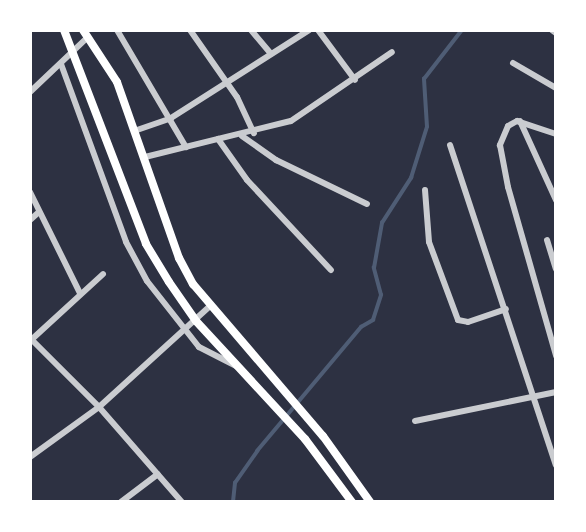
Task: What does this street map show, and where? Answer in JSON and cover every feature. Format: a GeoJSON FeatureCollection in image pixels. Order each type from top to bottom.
{"type":"FeatureCollection","features":[{"type":"Feature","properties":{"kind":"main road"},"geometry":{"type":"LineString","coordinates":[[64,30],[75,52],[146,244],[196,321],[305,439],[352,502]]}},
{"type":"Feature","properties":{"kind":"main road"},"geometry":{"type":"LineString","coordinates":[[85,33],[117,82],[137,130],[178,258],[209,307],[323,436],[370,502]]}},
{"type":"Feature","properties":{"kind":"street"},"geometry":{"type":"LineString","coordinates":[[117,30],[186,147]]}},
{"type":"Feature","properties":{"kind":"street"},"geometry":{"type":"LineString","coordinates":[[190,30],[226,82],[254,133]]}},
{"type":"Feature","properties":{"kind":"street"},"geometry":{"type":"LineString","coordinates":[[251,30],[271,54]]}},
{"type":"Feature","properties":{"kind":"street"},"geometry":{"type":"LineString","coordinates":[[137,130],[171,118],[309,30]]}},
{"type":"Feature","properties":{"kind":"street"},"geometry":{"type":"LineString","coordinates":[[318,30],[355,80]]}},
{"type":"Feature","properties":{"kind":"street"},"geometry":{"type":"LineString","coordinates":[[552,30],[556,33]]}},
{"type":"Feature","properties":{"kind":"street"},"geometry":{"type":"LineString","coordinates":[[30,92],[75,52],[85,33]]}},
{"type":"Feature","properties":{"kind":"street"},"geometry":{"type":"LineString","coordinates":[[145,157],[218,139],[242,136],[291,121],[355,80],[391,52]]}},
{"type":"Feature","properties":{"kind":"street"},"geometry":{"type":"LineString","coordinates":[[513,63],[556,88]]}},
{"type":"Feature","properties":{"kind":"street"},"geometry":{"type":"LineString","coordinates":[[61,64],[126,242],[146,281],[184,332],[209,355],[240,367]]}},
{"type":"Feature","properties":{"kind":"street"},"geometry":{"type":"LineString","coordinates":[[520,121],[556,201]]}},
{"type":"Feature","properties":{"kind":"street"},"geometry":{"type":"LineString","coordinates":[[556,134],[520,121],[511,124],[500,145],[508,187],[556,356]]}},
{"type":"Feature","properties":{"kind":"street"},"geometry":{"type":"LineString","coordinates":[[242,136],[276,160],[367,204]]}},
{"type":"Feature","properties":{"kind":"street"},"geometry":{"type":"LineString","coordinates":[[218,139],[247,180],[331,270]]}},
{"type":"Feature","properties":{"kind":"street"},"geometry":{"type":"LineString","coordinates":[[450,145],[536,397],[556,465]]}},
{"type":"Feature","properties":{"kind":"street"},"geometry":{"type":"LineString","coordinates":[[93,155],[110,146]]}},
{"type":"Feature","properties":{"kind":"street"},"geometry":{"type":"LineString","coordinates":[[425,190],[429,242],[458,320],[468,322],[506,309]]}},
{"type":"Feature","properties":{"kind":"street"},"geometry":{"type":"LineString","coordinates":[[30,192],[80,293]]}},
{"type":"Feature","properties":{"kind":"street"},"geometry":{"type":"LineString","coordinates":[[30,220],[39,212]]}},
{"type":"Feature","properties":{"kind":"street"},"geometry":{"type":"LineString","coordinates":[[547,240],[556,269]]}},
{"type":"Feature","properties":{"kind":"street"},"geometry":{"type":"LineString","coordinates":[[103,274],[31,340],[99,407],[182,502]]}},
{"type":"Feature","properties":{"kind":"street"},"geometry":{"type":"LineString","coordinates":[[30,457],[99,407],[209,307]]}},
{"type":"Feature","properties":{"kind":"street"},"geometry":{"type":"LineString","coordinates":[[415,421],[556,392]]}},
{"type":"Feature","properties":{"kind":"street"},"geometry":{"type":"LineString","coordinates":[[121,502],[158,474]]}},
{"type":"Feature","properties":{"kind":"waterway"},"geometry":{"type":"LineString","coordinates":[[233,502],[235,483],[257,451],[361,327],[373,320],[381,295],[374,268],[382,223],[411,178],[427,127],[424,79],[462,30]]}}]}
